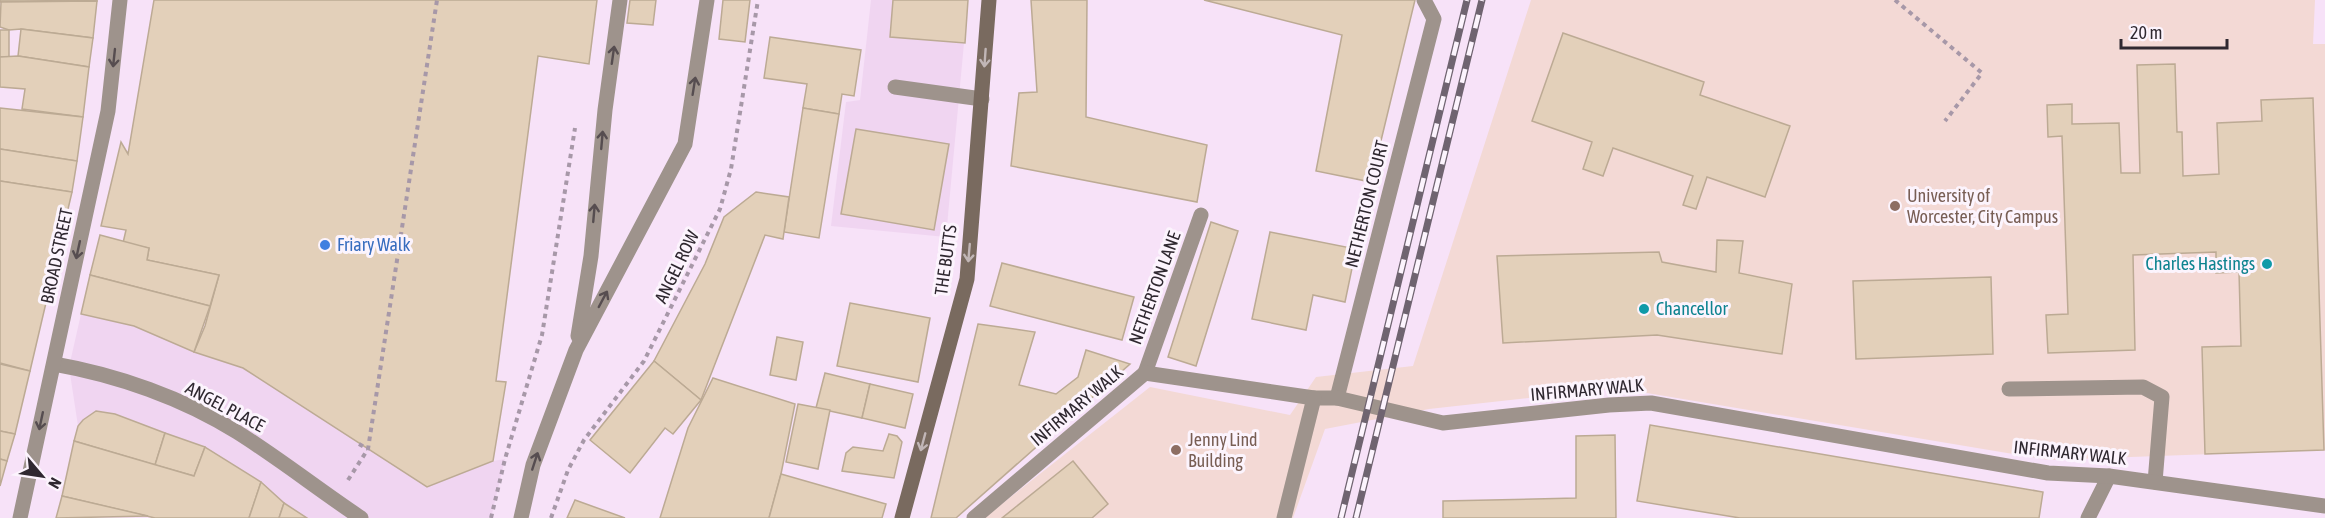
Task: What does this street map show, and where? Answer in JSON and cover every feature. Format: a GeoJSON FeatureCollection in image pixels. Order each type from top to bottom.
{"type":"FeatureCollection","features":[{"type":"Feature","properties":{"kind":"main road","name":"THE BUTTS"},"geometry":{"type":"LineString","coordinates":[[902,518],[967,279],[989,0]]}},
{"type":"Feature","properties":{"kind":"street","name":"BROAD STREET"},"geometry":{"type":"LineString","coordinates":[[20,518],[108,111],[120,0]]}},
{"type":"Feature","properties":{"kind":"street"},"geometry":{"type":"LineString","coordinates":[[576,350],[591,256],[605,110],[620,0]]}},
{"type":"Feature","properties":{"kind":"street"},"geometry":{"type":"LineString","coordinates":[[521,518],[533,465],[576,350],[685,144],[707,0]]}},
{"type":"Feature","properties":{"kind":"street","name":"NETHERTON COURT"},"geometry":{"type":"LineString","coordinates":[[1337,398],[1434,19],[1424,0]]}},
{"type":"Feature","properties":{"kind":"street"},"geometry":{"type":"LineString","coordinates":[[895,87],[982,99]]}},
{"type":"Feature","properties":{"kind":"street","name":"NETHERTON LANE"},"geometry":{"type":"LineString","coordinates":[[1145,373],[1201,215]]}},
{"type":"Feature","properties":{"kind":"street","name":"ANGEL PLACE"},"geometry":{"type":"LineString","coordinates":[[54,364],[83,369],[148,390],[202,412],[236,431],[361,518]]}},
{"type":"Feature","properties":{"kind":"street","name":"INFIRMARY WALK"},"geometry":{"type":"LineString","coordinates":[[974,518],[1145,373],[1314,398],[1337,398],[1443,423],[1609,405],[1651,403],[2048,473],[2109,476],[2325,506]]}},
{"type":"Feature","properties":{"kind":"street"},"geometry":{"type":"LineString","coordinates":[[2009,389],[2143,387],[2162,397],[2155,482]]}},
{"type":"Feature","properties":{"kind":"street"},"geometry":{"type":"LineString","coordinates":[[1284,518],[1314,398]]}},
{"type":"Feature","properties":{"kind":"street"},"geometry":{"type":"LineString","coordinates":[[2088,518],[2109,476]]}},
{"type":"Feature","properties":{"kind":"path"},"geometry":{"type":"LineString","coordinates":[[335,501],[368,449],[437,0]]}},
{"type":"Feature","properties":{"kind":"path","name":"ANGEL ROW"},"geometry":{"type":"LineString","coordinates":[[551,518],[567,470],[584,440],[644,361],[720,209],[730,169],[758,0]]}},
{"type":"Feature","properties":{"kind":"path"},"geometry":{"type":"LineString","coordinates":[[1895,0],[1982,73],[1945,121]]}},
{"type":"Feature","properties":{"kind":"path"},"geometry":{"type":"LineString","coordinates":[[490,518],[542,335],[576,121]]}},
{"type":"Feature","properties":{"kind":"path"},"geometry":{"type":"LineString","coordinates":[[358,444],[368,449]]}},
{"type":"Feature","properties":{"kind":"shaded area"},"geometry":{"type":"Polygon","coordinates":[[[871,0],[968,0],[946,237],[831,226],[846,102],[860,100],[871,0]]]}},
{"type":"Feature","properties":{"kind":"shaded area","name":"University of Worcester, City Campus"},"geometry":{"type":"Polygon","coordinates":[[[1531,0],[2315,0],[2313,44],[2325,44],[2325,450],[2049,460],[1617,388],[1429,409],[1325,429],[1293,518],[984,518],[1150,387],[1290,415],[1316,377],[1413,366],[1531,0]]]}},
{"type":"Feature","properties":{"kind":"shaded area"},"geometry":{"type":"Polygon","coordinates":[[[81,314],[134,326],[194,352],[243,368],[427,487],[493,461],[505,459],[491,518],[307,518],[284,503],[261,482],[205,447],[105,412],[96,411],[78,426],[69,367],[81,314]]]}},
{"type":"Feature","properties":{"kind":"building"},"geometry":{"type":"Polygon","coordinates":[[[0,0],[97,0],[97,1],[0,2],[0,0]]]}},
{"type":"Feature","properties":{"kind":"building","name":"Friary Walk"},"geometry":{"type":"Polygon","coordinates":[[[154,0],[597,0],[589,64],[538,56],[496,381],[506,382],[493,461],[427,487],[243,368],[194,352],[205,326],[219,275],[147,260],[149,248],[123,243],[126,230],[101,226],[121,142],[128,154],[154,0]]]}},
{"type":"Feature","properties":{"kind":"building"},"geometry":{"type":"Polygon","coordinates":[[[630,0],[656,0],[653,25],[627,23],[630,0]]]}},
{"type":"Feature","properties":{"kind":"building"},"geometry":{"type":"Polygon","coordinates":[[[723,0],[750,0],[745,42],[719,39],[723,0]]]}},
{"type":"Feature","properties":{"kind":"building"},"geometry":{"type":"Polygon","coordinates":[[[893,0],[968,0],[965,43],[890,37],[893,0]]]}},
{"type":"Feature","properties":{"kind":"building"},"geometry":{"type":"Polygon","coordinates":[[[1031,0],[1087,0],[1086,117],[1207,145],[1197,202],[1011,166],[1019,93],[1037,92],[1031,0]]]}},
{"type":"Feature","properties":{"kind":"building"},"geometry":{"type":"Polygon","coordinates":[[[1204,0],[1415,0],[1371,182],[1316,171],[1342,35],[1204,0]]]}},
{"type":"Feature","properties":{"kind":"building"},"geometry":{"type":"Polygon","coordinates":[[[97,1],[93,38],[21,29],[9,30],[0,27],[1,2],[97,1]]]}},
{"type":"Feature","properties":{"kind":"building"},"geometry":{"type":"Polygon","coordinates":[[[21,29],[93,38],[89,67],[18,56],[21,29]]]}},
{"type":"Feature","properties":{"kind":"building"},"geometry":{"type":"Polygon","coordinates":[[[0,30],[9,30],[9,57],[0,57],[0,30]]]}},
{"type":"Feature","properties":{"kind":"building"},"geometry":{"type":"Polygon","coordinates":[[[1563,33],[1704,82],[1700,95],[1790,126],[1765,197],[1707,177],[1696,209],[1683,205],[1693,176],[1613,148],[1603,176],[1583,169],[1592,142],[1532,121],[1563,33]]]}},
{"type":"Feature","properties":{"kind":"building"},"geometry":{"type":"Polygon","coordinates":[[[770,37],[861,50],[854,96],[842,94],[839,114],[803,108],[807,84],[764,78],[770,37]]]}},
{"type":"Feature","properties":{"kind":"building"},"geometry":{"type":"Polygon","coordinates":[[[18,56],[89,67],[83,117],[22,109],[25,89],[0,87],[0,57],[18,56]]]}},
{"type":"Feature","properties":{"kind":"building","name":"Charles Hastings"},"geometry":{"type":"Polygon","coordinates":[[[2175,64],[2177,132],[2182,132],[2183,176],[2219,174],[2217,123],[2262,121],[2261,100],[2313,98],[2324,450],[2205,454],[2202,347],[2241,346],[2239,272],[2216,273],[2216,252],[2133,255],[2135,350],[2048,353],[2046,315],[2068,314],[2062,136],[2048,137],[2047,105],[2072,104],[2072,124],[2119,123],[2121,173],[2140,173],[2137,65],[2175,64]]]}},
{"type":"Feature","properties":{"kind":"building"},"geometry":{"type":"Polygon","coordinates":[[[0,108],[83,117],[77,161],[0,149],[0,108]]]}},
{"type":"Feature","properties":{"kind":"building"},"geometry":{"type":"Polygon","coordinates":[[[803,108],[839,114],[819,238],[784,232],[803,108]]]}},
{"type":"Feature","properties":{"kind":"building"},"geometry":{"type":"Polygon","coordinates":[[[856,129],[949,144],[934,230],[841,214],[856,129]]]}},
{"type":"Feature","properties":{"kind":"building"},"geometry":{"type":"Polygon","coordinates":[[[0,149],[77,161],[72,192],[0,181],[0,149]]]}},
{"type":"Feature","properties":{"kind":"building"},"geometry":{"type":"Polygon","coordinates":[[[0,181],[72,192],[30,371],[0,363],[0,181]]]}},
{"type":"Feature","properties":{"kind":"building"},"geometry":{"type":"Polygon","coordinates":[[[756,192],[789,197],[783,239],[765,235],[701,400],[654,361],[705,264],[724,217],[756,192]]]}},
{"type":"Feature","properties":{"kind":"building"},"geometry":{"type":"Polygon","coordinates":[[[1211,222],[1238,231],[1196,366],[1168,357],[1211,222]]]}},
{"type":"Feature","properties":{"kind":"building"},"geometry":{"type":"Polygon","coordinates":[[[1270,232],[1356,249],[1345,302],[1313,295],[1306,330],[1252,319],[1270,232]]]}},
{"type":"Feature","properties":{"kind":"building"},"geometry":{"type":"Polygon","coordinates":[[[100,235],[149,248],[147,260],[219,275],[210,306],[90,275],[100,235]]]}},
{"type":"Feature","properties":{"kind":"building","name":"Chancellor"},"geometry":{"type":"Polygon","coordinates":[[[1717,240],[1743,241],[1739,273],[1792,284],[1782,354],[1657,335],[1503,343],[1497,256],[1659,252],[1662,262],[1716,272],[1717,240]]]}},
{"type":"Feature","properties":{"kind":"building"},"geometry":{"type":"Polygon","coordinates":[[[1002,263],[1134,297],[1122,340],[990,306],[1002,263]]]}},
{"type":"Feature","properties":{"kind":"building"},"geometry":{"type":"Polygon","coordinates":[[[90,275],[210,306],[194,352],[134,326],[81,314],[90,275]]]}},
{"type":"Feature","properties":{"kind":"building"},"geometry":{"type":"Polygon","coordinates":[[[1991,277],[1993,354],[1856,359],[1853,281],[1991,277]]]}},
{"type":"Feature","properties":{"kind":"building"},"geometry":{"type":"Polygon","coordinates":[[[850,303],[930,318],[918,382],[837,366],[850,303]]]}},
{"type":"Feature","properties":{"kind":"building"},"geometry":{"type":"Polygon","coordinates":[[[978,324],[1035,332],[1019,385],[1056,394],[1078,377],[1086,350],[1130,364],[956,518],[931,518],[978,324]]]}},
{"type":"Feature","properties":{"kind":"building"},"geometry":{"type":"Polygon","coordinates":[[[777,337],[803,342],[796,380],[770,375],[777,337]]]}},
{"type":"Feature","properties":{"kind":"building"},"geometry":{"type":"Polygon","coordinates":[[[654,361],[701,400],[673,434],[665,428],[630,473],[590,440],[654,361]]]}},
{"type":"Feature","properties":{"kind":"building"},"geometry":{"type":"Polygon","coordinates":[[[0,364],[30,371],[15,434],[0,431],[0,364]]]}},
{"type":"Feature","properties":{"kind":"building"},"geometry":{"type":"Polygon","coordinates":[[[825,373],[870,384],[862,418],[816,408],[825,373]]]}},
{"type":"Feature","properties":{"kind":"building"},"geometry":{"type":"Polygon","coordinates":[[[713,378],[795,404],[781,474],[769,518],[660,518],[688,428],[713,378]]]}},
{"type":"Feature","properties":{"kind":"building"},"geometry":{"type":"Polygon","coordinates":[[[870,384],[913,394],[905,428],[862,418],[870,384]]]}},
{"type":"Feature","properties":{"kind":"building"},"geometry":{"type":"Polygon","coordinates":[[[798,404],[830,410],[818,469],[786,462],[798,404]]]}},
{"type":"Feature","properties":{"kind":"building"},"geometry":{"type":"Polygon","coordinates":[[[96,411],[115,414],[165,433],[155,465],[74,441],[78,426],[96,411]]]}},
{"type":"Feature","properties":{"kind":"building"},"geometry":{"type":"Polygon","coordinates":[[[1650,425],[2043,492],[2039,518],[1740,518],[1637,501],[1650,425]]]}},
{"type":"Feature","properties":{"kind":"building"},"geometry":{"type":"Polygon","coordinates":[[[0,431],[15,434],[7,461],[0,459],[0,431]]]}},
{"type":"Feature","properties":{"kind":"building"},"geometry":{"type":"Polygon","coordinates":[[[165,433],[205,447],[194,476],[155,465],[165,433]]]}},
{"type":"Feature","properties":{"kind":"building"},"geometry":{"type":"Polygon","coordinates":[[[889,434],[897,436],[902,442],[894,478],[842,471],[846,453],[853,447],[883,451],[889,434]]]}},
{"type":"Feature","properties":{"kind":"building"},"geometry":{"type":"Polygon","coordinates":[[[1615,435],[1616,518],[1443,518],[1443,501],[1576,498],[1576,436],[1615,435]]]}},
{"type":"Feature","properties":{"kind":"building"},"geometry":{"type":"Polygon","coordinates":[[[74,441],[194,476],[205,447],[261,482],[249,518],[155,518],[62,496],[74,441]]]}},
{"type":"Feature","properties":{"kind":"building"},"geometry":{"type":"Polygon","coordinates":[[[0,459],[7,461],[0,486],[0,459]]]}},
{"type":"Feature","properties":{"kind":"building"},"geometry":{"type":"Polygon","coordinates":[[[1073,461],[1108,504],[1092,518],[1002,518],[1073,461]]]}},
{"type":"Feature","properties":{"kind":"building"},"geometry":{"type":"Polygon","coordinates":[[[781,474],[886,504],[882,518],[769,518],[781,474]]]}},
{"type":"Feature","properties":{"kind":"building"},"geometry":{"type":"Polygon","coordinates":[[[261,482],[284,503],[279,518],[249,518],[261,482]]]}},
{"type":"Feature","properties":{"kind":"building"},"geometry":{"type":"Polygon","coordinates":[[[62,496],[148,516],[56,518],[62,496]]]}},
{"type":"Feature","properties":{"kind":"building"},"geometry":{"type":"Polygon","coordinates":[[[575,500],[625,518],[567,518],[575,500]]]}},
{"type":"Feature","properties":{"kind":"building"},"geometry":{"type":"Polygon","coordinates":[[[284,503],[307,518],[279,518],[284,503]]]}},
{"type":"Feature","properties":{"kind":"railway"},"geometry":{"type":"LineString","coordinates":[[1341,518],[1467,0]]}},
{"type":"Feature","properties":{"kind":"railway"},"geometry":{"type":"LineString","coordinates":[[1356,518],[1482,0]]}},
{"type":"Feature","properties":{"kind":"place","name":"University of Worcester, City Campus"},"geometry":{"type":"Point","coordinates":[1895,206]}},
{"type":"Feature","properties":{"kind":"place","name":"Friary Walk"},"geometry":{"type":"Point","coordinates":[325,245]}},
{"type":"Feature","properties":{"kind":"place","name":"Charles Hastings"},"geometry":{"type":"Point","coordinates":[2267,264]}},
{"type":"Feature","properties":{"kind":"place","name":"Chancellor"},"geometry":{"type":"Point","coordinates":[1644,309]}},
{"type":"Feature","properties":{"kind":"place","name":"Jenny Lind Building"},"geometry":{"type":"Point","coordinates":[1176,450]}}]}
